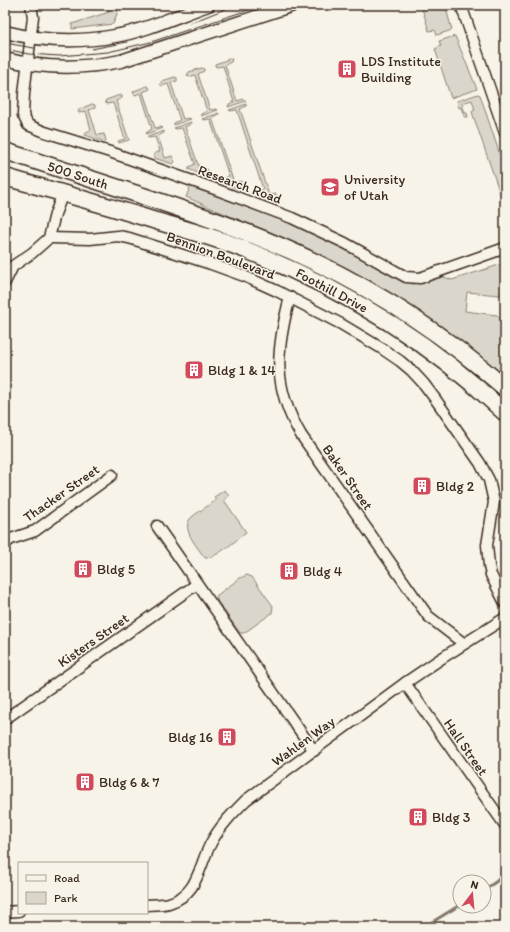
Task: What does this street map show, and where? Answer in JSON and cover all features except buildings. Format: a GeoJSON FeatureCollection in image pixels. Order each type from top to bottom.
{"type":"FeatureCollection","features":[{"type":"Feature","properties":{"kind":"main road","name":"500 South"},"geometry":{"type":"LineString","coordinates":[[5,151],[152,199]]}},
{"type":"Feature","properties":{"kind":"main road"},"geometry":{"type":"LineString","coordinates":[[63,193],[80,176]]}},
{"type":"Feature","properties":{"kind":"main road","name":"500 South"},"geometry":{"type":"LineString","coordinates":[[5,177],[133,214]]}},
{"type":"Feature","properties":{"kind":"main road","name":"Foothill Drive"},"geometry":{"type":"LineString","coordinates":[[152,199],[255,236],[345,277],[425,325],[505,388]]}},
{"type":"Feature","properties":{"kind":"main road","name":"Foothill Drive"},"geometry":{"type":"LineString","coordinates":[[133,214],[191,231],[250,251],[296,271],[340,293],[383,318],[423,344],[460,372],[505,413]]}},
{"type":"Feature","properties":{"kind":"street","name":"Research Road"},"geometry":{"type":"LineString","coordinates":[[31,5],[33,17],[23,115],[28,125],[45,132],[110,152],[292,218],[345,243],[406,277],[420,278],[505,248]]}},
{"type":"Feature","properties":{"kind":"street"},"geometry":{"type":"LineString","coordinates":[[5,32],[30,38],[61,41],[115,36],[137,30],[208,5]]}},
{"type":"Feature","properties":{"kind":"street"},"geometry":{"type":"LineString","coordinates":[[5,60],[28,59],[43,67],[76,68],[98,66],[121,61],[293,5]]}},
{"type":"Feature","properties":{"kind":"street"},"geometry":{"type":"LineString","coordinates":[[461,5],[505,133]]}},
{"type":"Feature","properties":{"kind":"street"},"geometry":{"type":"LineString","coordinates":[[5,282],[9,265],[32,253],[49,238],[55,214],[63,193]]}},
{"type":"Feature","properties":{"kind":"street","name":"Bennion Boulevard"},"geometry":{"type":"LineString","coordinates":[[49,238],[90,239],[118,236],[129,238],[211,264],[244,276],[318,311],[400,361],[424,384],[480,463],[490,480],[494,502],[487,545],[489,566],[491,575],[505,603]]}},
{"type":"Feature","properties":{"kind":"street","name":"Baker Street"},"geometry":{"type":"LineString","coordinates":[[290,297],[281,335],[279,371],[284,400],[291,419],[428,616],[463,644]]}},
{"type":"Feature","properties":{"kind":"street","name":"Thacker Street"},"geometry":{"type":"LineString","coordinates":[[5,544],[11,539],[35,531],[112,475]]}},
{"type":"Feature","properties":{"kind":"street"},"geometry":{"type":"LineString","coordinates":[[157,526],[314,751]]}},
{"type":"Feature","properties":{"kind":"street","name":"Kisters Street"},"geometry":{"type":"LineString","coordinates":[[5,719],[197,584]]}},
{"type":"Feature","properties":{"kind":"street","name":"Wahlen Way"},"geometry":{"type":"LineString","coordinates":[[148,905],[167,904],[189,892],[195,882],[211,843],[232,814],[246,800],[405,683],[505,618]]}},
{"type":"Feature","properties":{"kind":"street","name":"Hall Street"},"geometry":{"type":"LineString","coordinates":[[405,683],[505,825]]}},
{"type":"Feature","properties":{"kind":"street"},"geometry":{"type":"LineString","coordinates":[[5,912],[18,911]]}},
{"type":"Feature","properties":{"kind":"green space"},"geometry":{"type":"Polygon","coordinates":[[[108,5],[119,5],[113,24],[72,29],[72,24],[109,12],[108,5]]]}},
{"type":"Feature","properties":{"kind":"green space"},"geometry":{"type":"Polygon","coordinates":[[[421,5],[445,5],[452,30],[437,35],[435,30],[429,31],[421,5]]]}},
{"type":"Feature","properties":{"kind":"green space"},"geometry":{"type":"Polygon","coordinates":[[[455,36],[477,89],[451,98],[435,49],[441,46],[439,41],[455,36]]]}},
{"type":"Feature","properties":{"kind":"green space"},"geometry":{"type":"Polygon","coordinates":[[[232,59],[231,62],[225,65],[237,101],[244,99],[246,101],[228,107],[229,104],[234,102],[223,66],[216,67],[215,64],[232,59]]]}},
{"type":"Feature","properties":{"kind":"green space"},"geometry":{"type":"Polygon","coordinates":[[[202,68],[204,71],[198,74],[210,110],[218,110],[201,116],[201,114],[207,111],[195,75],[189,77],[187,75],[189,72],[202,68]]]}},
{"type":"Feature","properties":{"kind":"green space"},"geometry":{"type":"Polygon","coordinates":[[[175,77],[177,78],[177,81],[171,83],[183,119],[191,119],[174,125],[174,123],[180,120],[168,84],[162,86],[160,84],[162,81],[175,77]]]}},
{"type":"Feature","properties":{"kind":"green space"},"geometry":{"type":"Polygon","coordinates":[[[147,86],[150,89],[143,92],[155,128],[163,128],[146,134],[152,129],[141,93],[135,95],[133,93],[134,91],[147,86]]]}},
{"type":"Feature","properties":{"kind":"green space"},"geometry":{"type":"Polygon","coordinates":[[[478,94],[480,95],[505,170],[504,205],[473,115],[472,111],[475,110],[472,100],[462,103],[468,117],[464,117],[461,107],[459,108],[457,101],[478,94]]]}},
{"type":"Feature","properties":{"kind":"green space"},"geometry":{"type":"Polygon","coordinates":[[[120,95],[122,98],[116,101],[129,140],[119,143],[118,141],[125,139],[113,103],[107,104],[105,102],[106,100],[120,95]]]}},
{"type":"Feature","properties":{"kind":"green space"},"geometry":{"type":"Polygon","coordinates":[[[92,104],[95,105],[95,108],[89,110],[97,135],[104,134],[106,140],[105,142],[85,135],[86,132],[91,130],[86,111],[79,113],[78,111],[92,104]]]}},
{"type":"Feature","properties":{"kind":"green space"},"geometry":{"type":"Polygon","coordinates":[[[246,104],[246,106],[240,109],[269,195],[276,194],[277,198],[274,201],[257,195],[257,192],[263,189],[237,110],[229,110],[246,104]]]}},
{"type":"Feature","properties":{"kind":"green space"},"geometry":{"type":"Polygon","coordinates":[[[219,113],[212,118],[234,183],[241,181],[244,187],[241,190],[222,182],[223,179],[229,176],[210,119],[202,119],[219,113]]]}},
{"type":"Feature","properties":{"kind":"green space"},"geometry":{"type":"Polygon","coordinates":[[[191,122],[191,124],[185,127],[200,170],[207,169],[209,175],[208,177],[188,169],[195,164],[182,128],[174,128],[191,122]]]}},
{"type":"Feature","properties":{"kind":"green space"},"geometry":{"type":"Polygon","coordinates":[[[164,131],[164,133],[158,136],[165,158],[172,156],[175,162],[173,164],[154,158],[154,154],[160,151],[155,137],[147,137],[164,131]]]}},
{"type":"Feature","properties":{"kind":"green space"},"geometry":{"type":"Polygon","coordinates":[[[191,185],[276,217],[334,243],[397,278],[413,284],[444,277],[452,280],[505,263],[505,291],[503,294],[499,295],[467,292],[465,311],[497,315],[501,320],[504,326],[506,344],[505,377],[432,321],[381,288],[326,258],[186,197],[191,185]]]}},
{"type":"Feature","properties":{"kind":"green space"},"geometry":{"type":"Polygon","coordinates":[[[225,490],[229,496],[224,500],[246,532],[220,552],[205,558],[189,534],[188,523],[192,517],[216,500],[214,497],[225,490]]]}},
{"type":"Feature","properties":{"kind":"green space"},"geometry":{"type":"Polygon","coordinates":[[[247,575],[252,577],[273,606],[272,613],[244,633],[240,633],[218,602],[216,596],[240,578],[247,575]]]}},
{"type":"Feature","properties":{"kind":"waterway"},"geometry":{"type":"LineString","coordinates":[[492,884],[505,871]]}},
{"type":"Feature","properties":{"kind":"waterway"},"geometry":{"type":"LineString","coordinates":[[424,927],[452,910]]}},
{"type":"Feature","properties":{"kind":"tram line"},"geometry":{"type":"LineString","coordinates":[[190,23],[235,5]]}},
{"type":"Feature","properties":{"kind":"tram line"},"geometry":{"type":"LineString","coordinates":[[5,49],[29,54],[59,56],[108,52],[151,42],[263,5]]}},
{"type":"Feature","properties":{"kind":"tram line"},"geometry":{"type":"LineString","coordinates":[[92,49],[127,42]]}},
{"type":"Feature","properties":{"kind":"tram line"},"geometry":{"type":"LineString","coordinates":[[5,43],[34,48]]}},
{"type":"Feature","properties":{"kind":"place","name":"LDS Institute Building"},"geometry":{"type":"Point","coordinates":[347,69]}},
{"type":"Feature","properties":{"kind":"place","name":"University of Utah"},"geometry":{"type":"Point","coordinates":[330,187]}},
{"type":"Feature","properties":{"kind":"place","name":"Bldg 1 & 14"},"geometry":{"type":"Point","coordinates":[194,370]}},
{"type":"Feature","properties":{"kind":"place","name":"Bldg 2"},"geometry":{"type":"Point","coordinates":[422,486]}},
{"type":"Feature","properties":{"kind":"place","name":"Bldg 5"},"geometry":{"type":"Point","coordinates":[83,569]}},
{"type":"Feature","properties":{"kind":"place","name":"Bldg 4"},"geometry":{"type":"Point","coordinates":[289,571]}},
{"type":"Feature","properties":{"kind":"place","name":"Bldg 16"},"geometry":{"type":"Point","coordinates":[227,737]}},
{"type":"Feature","properties":{"kind":"place","name":"Bldg 6 & 7"},"geometry":{"type":"Point","coordinates":[85,782]}},
{"type":"Feature","properties":{"kind":"place","name":"Bldg 3"},"geometry":{"type":"Point","coordinates":[418,817]}}]}
